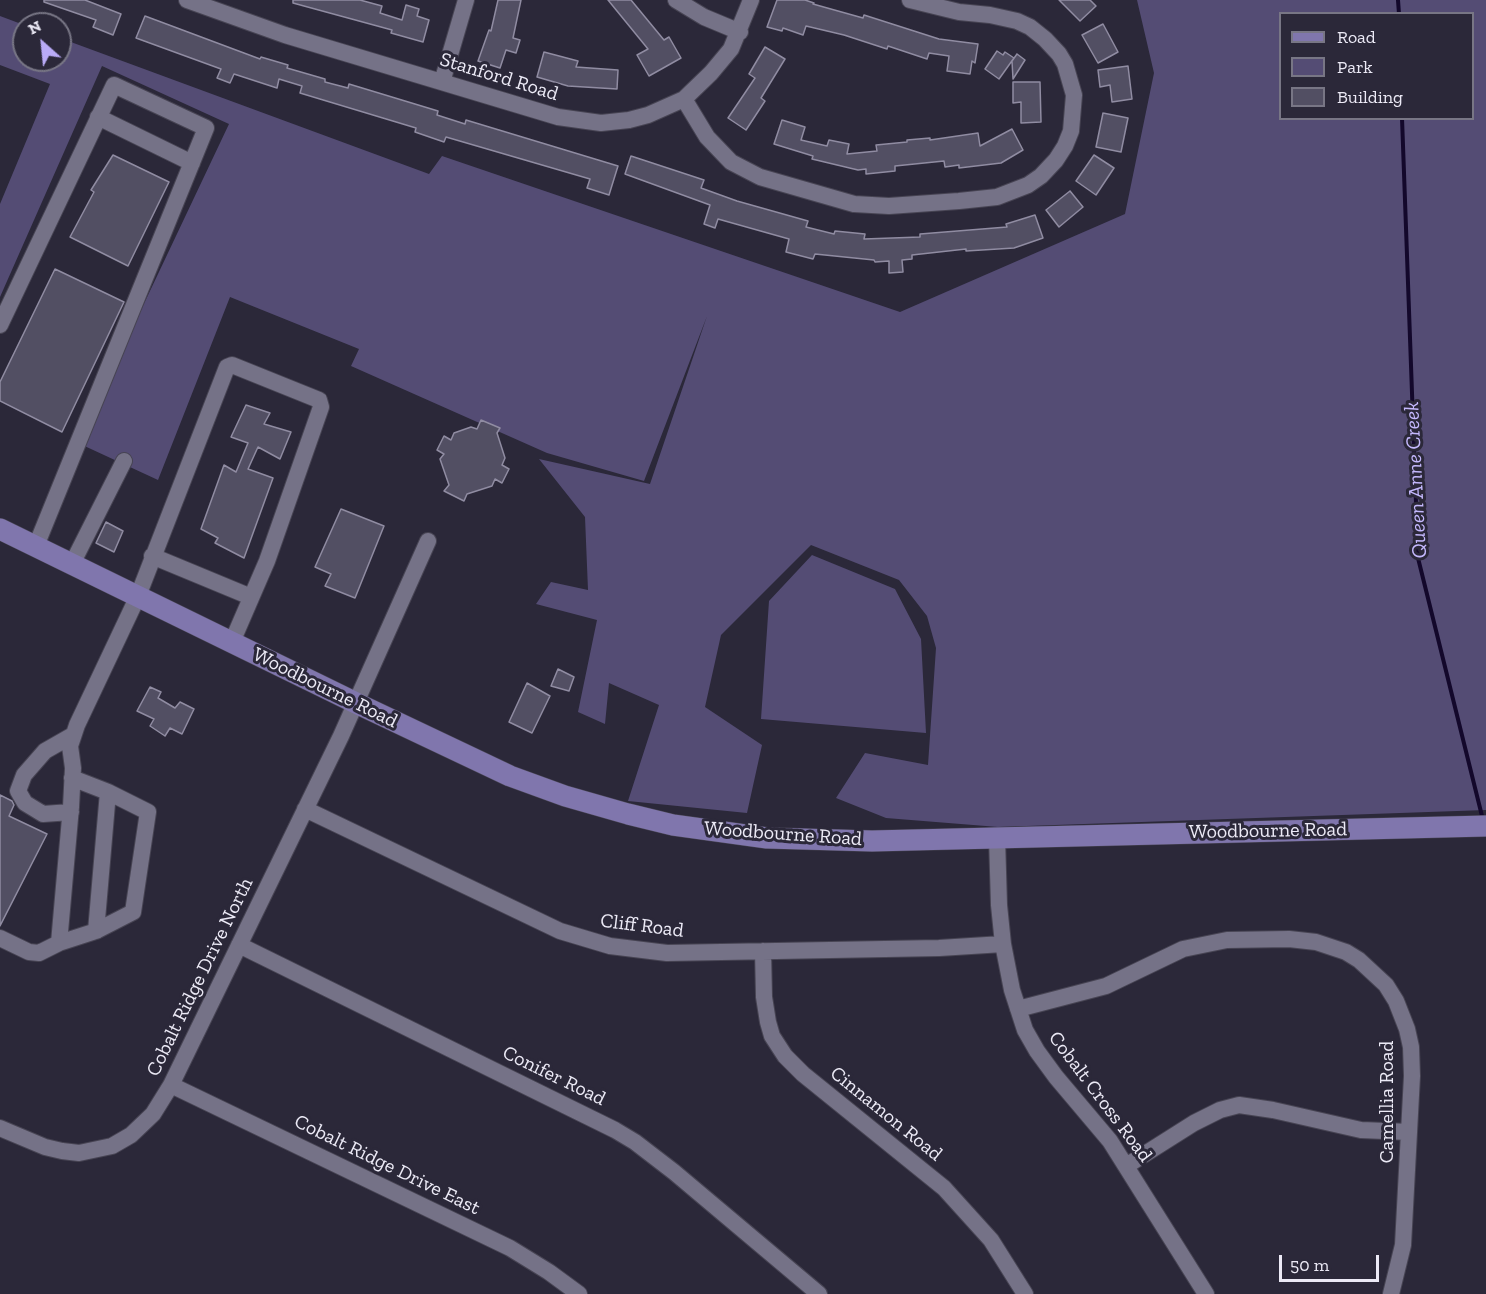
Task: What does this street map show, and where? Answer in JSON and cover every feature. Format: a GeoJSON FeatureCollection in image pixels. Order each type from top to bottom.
{"type":"FeatureCollection","features":[{"type":"Feature","properties":{"kind":"main road","name":"Woodbourne Road"},"geometry":{"type":"LineString","coordinates":[[0,529],[510,776],[565,796],[674,825],[767,838],[825,840],[1486,826]]}},
{"type":"Feature","properties":{"kind":"street","name":"Stanford Road"},"geometry":{"type":"LineString","coordinates":[[187,0],[285,35],[558,117],[601,123],[648,115],[684,99],[725,57],[740,32],[751,0]]}},
{"type":"Feature","properties":{"kind":"street"},"geometry":{"type":"LineString","coordinates":[[442,82],[466,0]]}},
{"type":"Feature","properties":{"kind":"street"},"geometry":{"type":"LineString","coordinates":[[676,0],[704,17],[740,32]]}},
{"type":"Feature","properties":{"kind":"street"},"geometry":{"type":"LineString","coordinates":[[684,99],[707,137],[730,162],[760,177],[854,204],[889,206],[997,197],[1028,185],[1041,176],[1056,160],[1071,131],[1074,95],[1065,64],[1059,54],[1046,39],[1017,21],[959,12],[910,0]]}},
{"type":"Feature","properties":{"kind":"street"},"geometry":{"type":"LineString","coordinates":[[0,325],[114,85],[206,128],[36,546]]}},
{"type":"Feature","properties":{"kind":"street"},"geometry":{"type":"LineString","coordinates":[[98,117],[192,163]]}},
{"type":"Feature","properties":{"kind":"street"},"geometry":{"type":"LineString","coordinates":[[59,943],[71,812],[70,746],[73,735],[138,596],[227,367],[232,365],[319,400],[321,407],[267,561],[232,642]]}},
{"type":"Feature","properties":{"kind":"street"},"geometry":{"type":"LineString","coordinates":[[72,564],[124,461]]}},
{"type":"Feature","properties":{"kind":"street","name":"Cobalt Ridge Drive North"},"geometry":{"type":"LineString","coordinates":[[0,1128],[45,1147],[79,1153],[112,1146],[131,1135],[153,1114],[171,1085],[306,809],[428,541]]}},
{"type":"Feature","properties":{"kind":"street"},"geometry":{"type":"LineString","coordinates":[[152,556],[251,597]]}},
{"type":"Feature","properties":{"kind":"street"},"geometry":{"type":"LineString","coordinates":[[71,812],[43,813],[25,803],[18,791],[24,775],[45,751],[73,735]]}},
{"type":"Feature","properties":{"kind":"street"},"geometry":{"type":"LineString","coordinates":[[0,938],[29,952],[39,953],[59,943],[96,932],[133,912],[148,812],[108,792],[72,778]]}},
{"type":"Feature","properties":{"kind":"street"},"geometry":{"type":"LineString","coordinates":[[96,932],[108,792]]}},
{"type":"Feature","properties":{"kind":"street","name":"Cliff Road"},"geometry":{"type":"LineString","coordinates":[[306,809],[561,931],[610,946],[667,953],[939,948],[1003,944]]}},
{"type":"Feature","properties":{"kind":"street","name":"Cobalt Cross Road"},"geometry":{"type":"LineString","coordinates":[[997,838],[1003,944],[1025,1030],[1056,1077],[1110,1141],[1206,1294]]}},
{"type":"Feature","properties":{"kind":"street","name":"Camellia Road"},"geometry":{"type":"LineString","coordinates":[[1018,1009],[1106,986],[1183,949],[1227,940],[1289,939],[1316,942],[1334,947],[1359,960],[1386,985],[1401,1012],[1411,1047],[1412,1076],[1403,1245],[1391,1294]]}},
{"type":"Feature","properties":{"kind":"street","name":"Conifer Road"},"geometry":{"type":"LineString","coordinates":[[239,945],[615,1130],[635,1142],[819,1294]]}},
{"type":"Feature","properties":{"kind":"street","name":"Cinnamon Road"},"geometry":{"type":"LineString","coordinates":[[763,951],[764,997],[768,1022],[772,1036],[785,1056],[803,1074],[944,1188],[991,1240],[1025,1294]]}},
{"type":"Feature","properties":{"kind":"street","name":"Cobalt Ridge Drive East"},"geometry":{"type":"LineString","coordinates":[[171,1085],[510,1248],[579,1294]]}},
{"type":"Feature","properties":{"kind":"street"},"geometry":{"type":"LineString","coordinates":[[1126,1166],[1194,1123],[1220,1110],[1239,1105],[1273,1110],[1361,1130],[1409,1132]]}},
{"type":"Feature","properties":{"kind":"green space"},"geometry":{"type":"Polygon","coordinates":[[[1137,0],[1486,0],[1486,810],[998,827],[886,818],[836,798],[865,753],[928,765],[936,648],[927,616],[899,580],[811,545],[721,635],[705,707],[762,745],[747,813],[628,801],[659,705],[609,683],[605,724],[578,712],[597,620],[536,604],[551,582],[588,590],[585,517],[539,459],[650,484],[707,316],[644,481],[547,453],[351,366],[359,349],[230,297],[158,480],[78,443],[229,124],[102,66],[0,297],[0,204],[50,84],[18,72],[72,72],[72,42],[429,174],[442,156],[900,312],[1125,214],[1154,73],[1137,0]]]}},
{"type":"Feature","properties":{"kind":"green space"},"geometry":{"type":"Polygon","coordinates":[[[0,16],[12,20],[12,70],[0,65],[0,16]]]}},
{"type":"Feature","properties":{"kind":"green space"},"geometry":{"type":"Polygon","coordinates":[[[812,555],[895,589],[921,639],[926,733],[761,719],[769,601],[812,555]]]}},
{"type":"Feature","properties":{"kind":"building"},"geometry":{"type":"Polygon","coordinates":[[[44,0],[85,0],[121,14],[113,35],[93,27],[96,20],[44,2],[44,0]]]}},
{"type":"Feature","properties":{"kind":"building"},"geometry":{"type":"Polygon","coordinates":[[[293,0],[360,0],[382,6],[380,13],[402,20],[406,5],[419,9],[417,16],[429,20],[423,42],[391,33],[392,30],[293,3],[293,0]]]}},
{"type":"Feature","properties":{"kind":"building"},"geometry":{"type":"Polygon","coordinates":[[[498,0],[521,0],[513,38],[520,40],[516,53],[506,50],[500,68],[478,61],[489,30],[491,31],[498,0]]]}},
{"type":"Feature","properties":{"kind":"building"},"geometry":{"type":"Polygon","coordinates":[[[608,0],[631,0],[664,40],[669,37],[681,58],[649,76],[637,55],[648,49],[608,0]]]}},
{"type":"Feature","properties":{"kind":"building"},"geometry":{"type":"Polygon","coordinates":[[[777,0],[805,0],[863,18],[864,15],[939,39],[978,44],[975,63],[972,61],[970,74],[947,71],[949,56],[929,53],[927,59],[888,46],[887,49],[806,26],[803,35],[783,28],[782,31],[767,27],[777,0]]]}},
{"type":"Feature","properties":{"kind":"building"},"geometry":{"type":"Polygon","coordinates":[[[1059,0],[1090,0],[1096,6],[1080,21],[1059,0]]]}},
{"type":"Feature","properties":{"kind":"building"},"geometry":{"type":"Polygon","coordinates":[[[145,16],[260,59],[261,57],[288,65],[287,68],[325,79],[325,82],[348,88],[349,84],[438,111],[437,115],[465,124],[466,120],[618,166],[609,195],[587,188],[590,179],[446,137],[444,142],[415,132],[416,128],[300,93],[302,86],[279,79],[277,88],[234,74],[230,83],[217,78],[221,69],[136,38],[145,16]]]}},
{"type":"Feature","properties":{"kind":"building"},"geometry":{"type":"Polygon","coordinates":[[[1103,24],[1118,52],[1098,63],[1082,35],[1103,24]]]}},
{"type":"Feature","properties":{"kind":"building"},"geometry":{"type":"Polygon","coordinates":[[[765,47],[785,59],[761,98],[765,101],[746,130],[728,118],[755,78],[749,74],[765,47]]]}},
{"type":"Feature","properties":{"kind":"building"},"geometry":{"type":"Polygon","coordinates":[[[997,51],[1003,55],[1005,52],[1014,58],[999,79],[985,69],[997,51]]]}},
{"type":"Feature","properties":{"kind":"building"},"geometry":{"type":"Polygon","coordinates":[[[544,52],[578,61],[576,67],[618,70],[617,89],[568,86],[537,77],[544,52]]]}},
{"type":"Feature","properties":{"kind":"building"},"geometry":{"type":"Polygon","coordinates":[[[1017,54],[1025,60],[1013,79],[1012,61],[1017,54]]]}},
{"type":"Feature","properties":{"kind":"building"},"geometry":{"type":"Polygon","coordinates":[[[1128,66],[1132,99],[1112,102],[1110,85],[1100,87],[1098,70],[1128,66]]]}},
{"type":"Feature","properties":{"kind":"building"},"geometry":{"type":"Polygon","coordinates":[[[1013,82],[1040,82],[1041,122],[1021,123],[1021,102],[1013,103],[1013,82]]]}},
{"type":"Feature","properties":{"kind":"building"},"geometry":{"type":"Polygon","coordinates":[[[1103,113],[1128,118],[1121,152],[1096,147],[1103,113]]]}},
{"type":"Feature","properties":{"kind":"building"},"geometry":{"type":"Polygon","coordinates":[[[782,120],[805,127],[801,140],[827,146],[829,140],[849,144],[847,154],[877,151],[876,145],[907,142],[907,140],[930,138],[930,140],[978,133],[980,146],[1012,129],[1023,150],[1001,163],[959,168],[959,165],[945,167],[944,161],[895,166],[895,171],[866,174],[866,169],[858,170],[812,159],[813,156],[774,144],[782,120]]]}},
{"type":"Feature","properties":{"kind":"building"},"geometry":{"type":"Polygon","coordinates":[[[113,155],[169,182],[128,266],[70,237],[94,192],[91,190],[113,155]]]}},
{"type":"Feature","properties":{"kind":"building"},"geometry":{"type":"Polygon","coordinates":[[[1094,155],[1114,168],[1096,195],[1076,181],[1094,155]]]}},
{"type":"Feature","properties":{"kind":"building"},"geometry":{"type":"Polygon","coordinates":[[[631,156],[704,180],[701,188],[737,201],[808,221],[806,227],[834,234],[835,231],[865,234],[864,239],[920,237],[920,234],[1007,227],[1006,224],[1035,215],[1043,238],[1014,248],[966,251],[966,249],[912,255],[912,259],[902,260],[903,272],[889,273],[889,261],[875,262],[874,260],[815,254],[813,259],[786,252],[789,239],[718,219],[715,228],[704,224],[710,205],[625,174],[631,156]]]}},
{"type":"Feature","properties":{"kind":"building"},"geometry":{"type":"Polygon","coordinates":[[[1070,191],[1083,207],[1059,227],[1046,210],[1070,191]]]}},
{"type":"Feature","properties":{"kind":"building"},"geometry":{"type":"Polygon","coordinates":[[[55,269],[124,302],[62,432],[0,401],[0,382],[55,269]]]}},
{"type":"Feature","properties":{"kind":"building"},"geometry":{"type":"Polygon","coordinates":[[[246,405],[270,413],[264,424],[291,432],[280,459],[258,447],[248,469],[273,478],[244,558],[215,543],[218,538],[201,529],[224,465],[236,472],[248,443],[231,437],[246,405]]]}},
{"type":"Feature","properties":{"kind":"building"},"geometry":{"type":"Polygon","coordinates":[[[481,420],[500,428],[497,433],[505,458],[502,465],[509,469],[502,483],[495,479],[492,486],[467,494],[464,501],[444,491],[449,485],[440,459],[444,454],[437,450],[444,436],[451,440],[454,433],[471,427],[477,429],[481,420]]]}},
{"type":"Feature","properties":{"kind":"building"},"geometry":{"type":"Polygon","coordinates":[[[341,509],[384,526],[355,598],[325,586],[331,574],[315,567],[341,509]]]}},
{"type":"Feature","properties":{"kind":"building"},"geometry":{"type":"Polygon","coordinates":[[[106,522],[123,531],[114,552],[96,543],[106,522]]]}},
{"type":"Feature","properties":{"kind":"building"},"geometry":{"type":"Polygon","coordinates":[[[558,669],[574,677],[569,691],[551,686],[558,669]]]}},
{"type":"Feature","properties":{"kind":"building"},"geometry":{"type":"Polygon","coordinates":[[[527,683],[550,696],[532,733],[509,722],[527,683]]]}},
{"type":"Feature","properties":{"kind":"building"},"geometry":{"type":"Polygon","coordinates":[[[150,687],[161,692],[158,698],[175,708],[180,702],[194,709],[182,734],[170,728],[165,736],[150,726],[154,719],[137,711],[150,687]]]}},
{"type":"Feature","properties":{"kind":"building"},"geometry":{"type":"Polygon","coordinates":[[[0,795],[12,801],[14,805],[9,816],[47,834],[0,926],[0,795]]]}},
{"type":"Feature","properties":{"kind":"waterway","name":"Queen Anne Creek"},"geometry":{"type":"LineString","coordinates":[[1398,0],[1399,12]]}},
{"type":"Feature","properties":{"kind":"waterway","name":"Queen Anne Creek"},"geometry":{"type":"LineString","coordinates":[[1402,120],[1418,558],[1483,820]]}}]}
